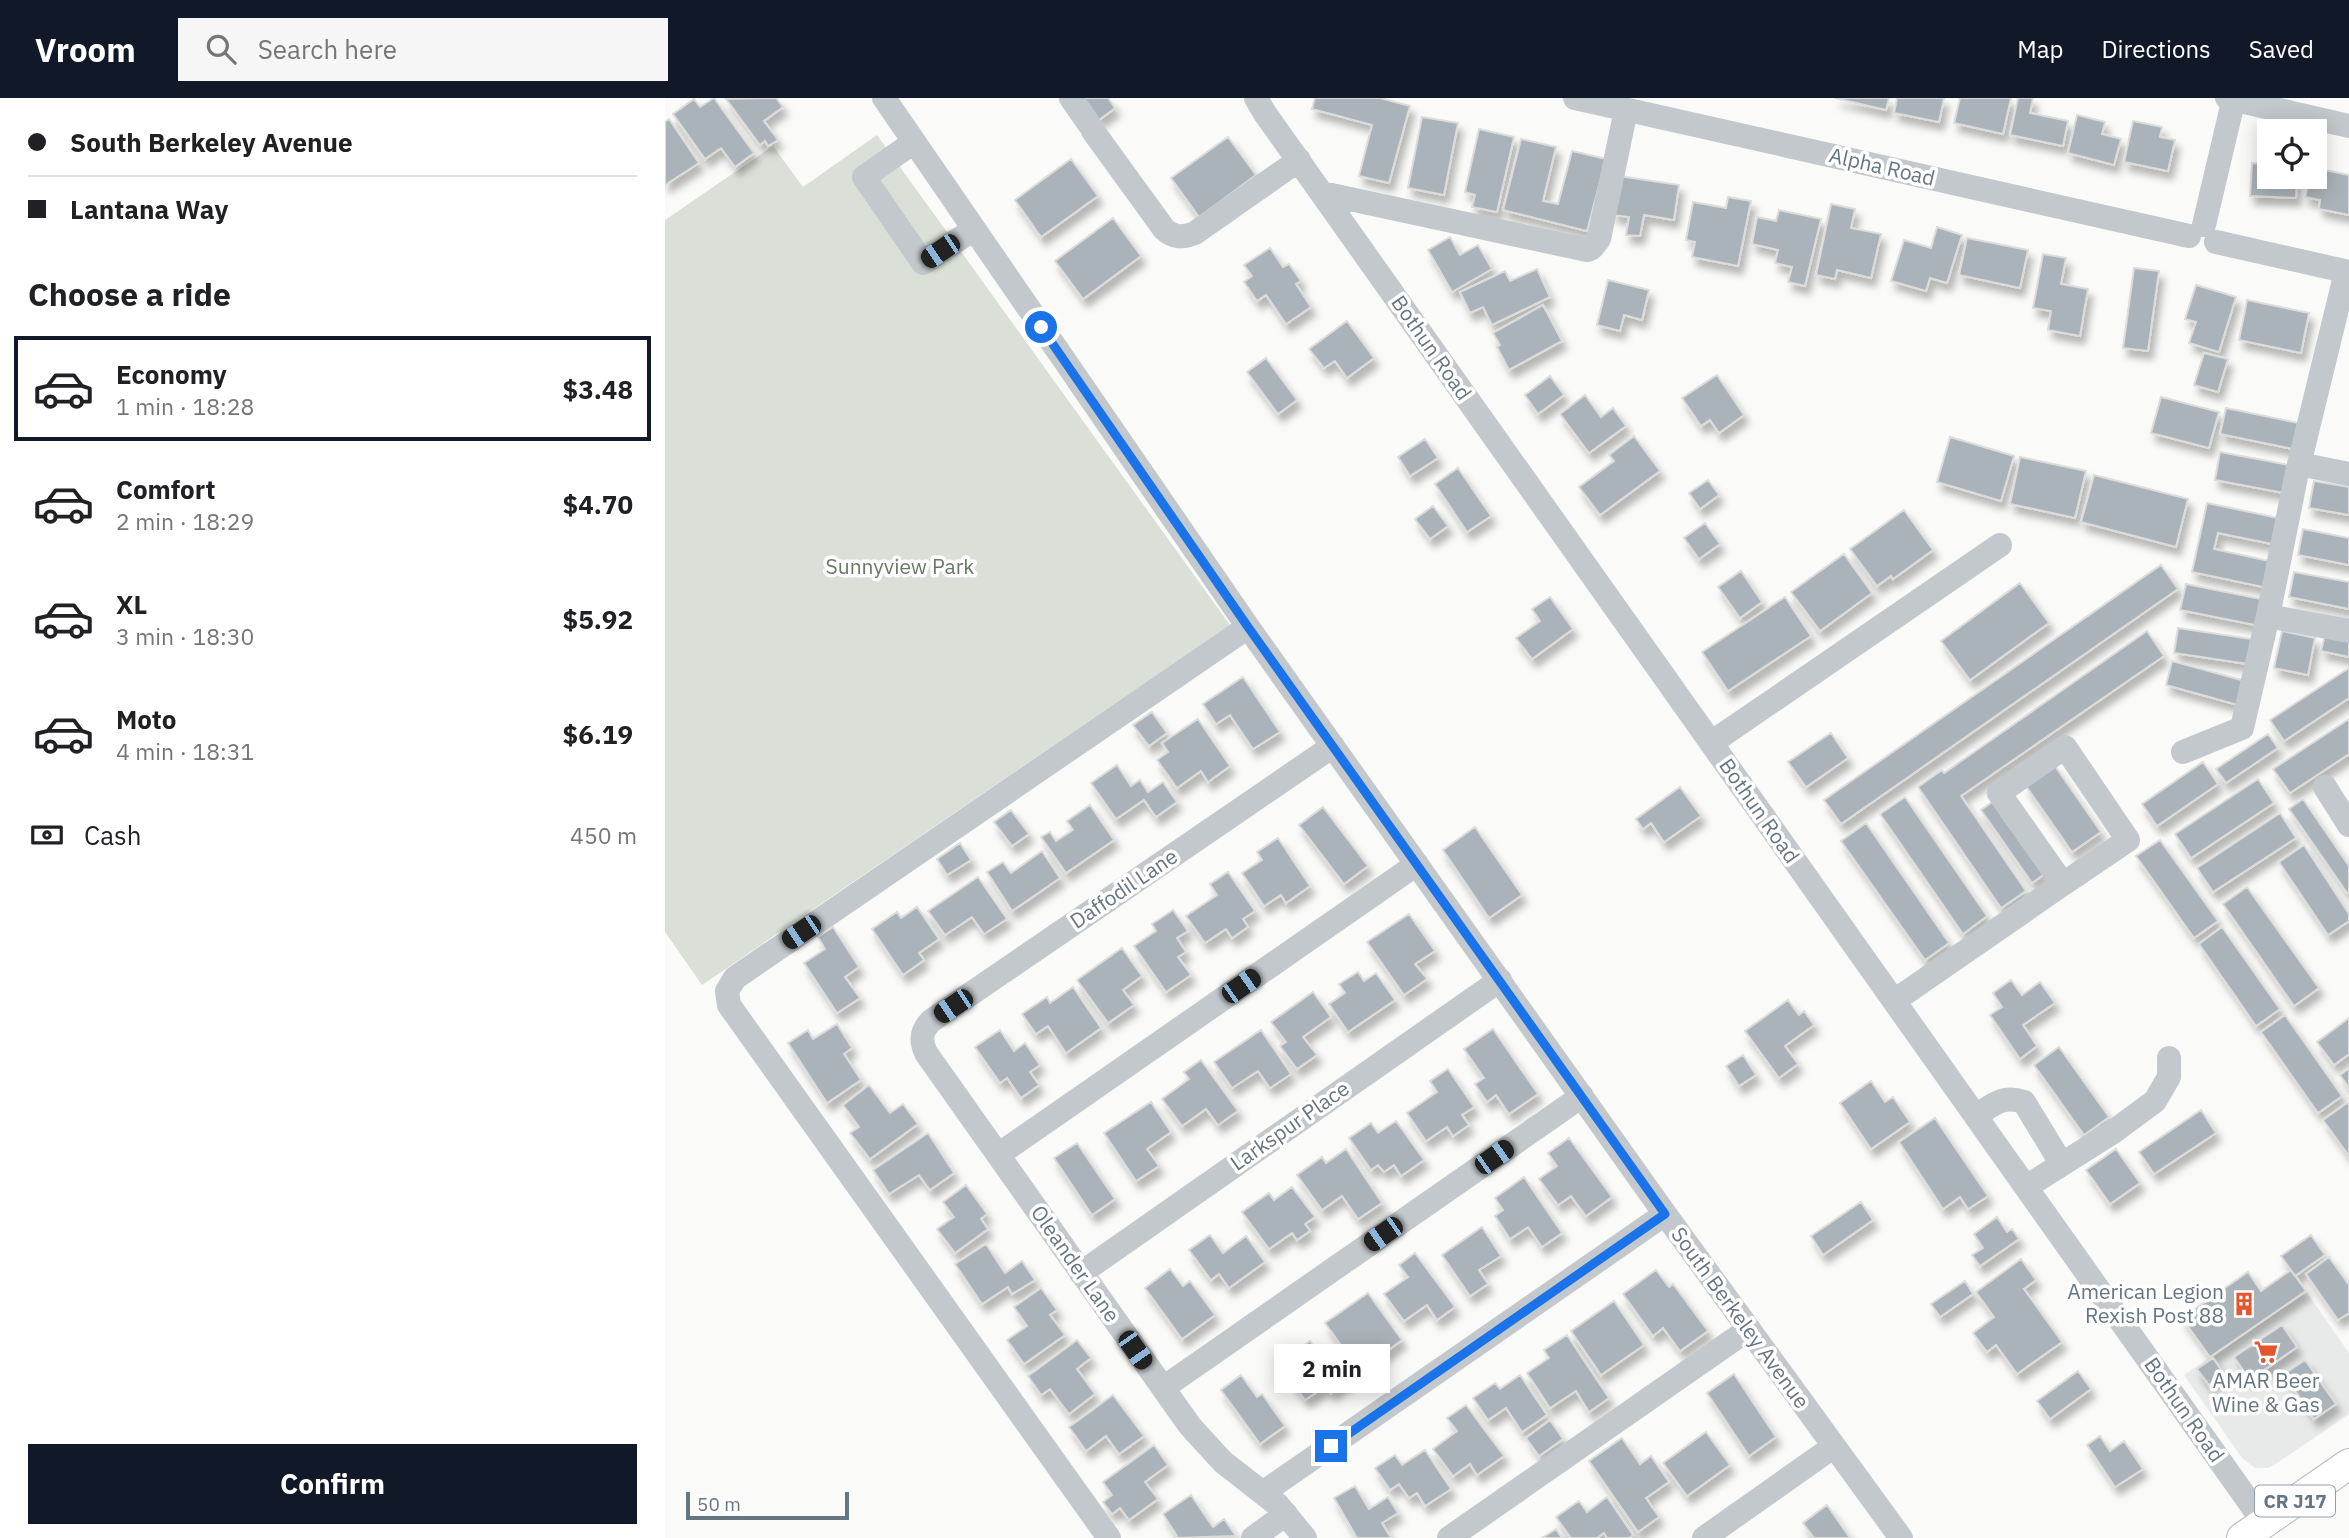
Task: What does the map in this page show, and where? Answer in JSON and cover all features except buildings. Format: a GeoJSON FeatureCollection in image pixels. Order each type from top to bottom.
{"type":"FeatureCollection","features":[{"type":"Feature","properties":{"kind":"main road","name":"CR J17"},"geometry":{"type":"LineString","coordinates":[[2253,1530],[2349,1464]]}},
{"type":"Feature","properties":{"kind":"street","name":"South Berkeley Avenue"},"geometry":{"type":"LineString","coordinates":[[884,98],[1248,627],[1665,1214],[1901,1538]]}},
{"type":"Feature","properties":{"kind":"street"},"geometry":{"type":"LineString","coordinates":[[1071,98],[1164,229],[1178,237],[1195,233],[1299,160]]}},
{"type":"Feature","properties":{"kind":"street","name":"Bothun Road"},"geometry":{"type":"LineString","coordinates":[[1256,98],[1264,113],[2026,1186],[2253,1530]]}},
{"type":"Feature","properties":{"kind":"street","name":"Alpha Road"},"geometry":{"type":"LineString","coordinates":[[1575,98],[2203,234],[2347,272]]}},
{"type":"Feature","properties":{"kind":"street"},"geometry":{"type":"LineString","coordinates":[[2203,234],[2231,99],[2349,126]]}},
{"type":"Feature","properties":{"kind":"street"},"geometry":{"type":"LineString","coordinates":[[1322,192],[1587,250],[1592,248],[1598,239],[1626,110]]}},
{"type":"Feature","properties":{"kind":"street"},"geometry":{"type":"LineString","coordinates":[[914,142],[864,177],[923,263],[974,229]]}},
{"type":"Feature","properties":{"kind":"street"},"geometry":{"type":"LineString","coordinates":[[2183,752],[2242,728],[2299,464],[2347,272]]}},
{"type":"Feature","properties":{"kind":"street"},"geometry":{"type":"LineString","coordinates":[[2299,464],[2349,474]]}},
{"type":"Feature","properties":{"kind":"street"},"geometry":{"type":"LineString","coordinates":[[1711,743],[2000,545]]}},
{"type":"Feature","properties":{"kind":"street"},"geometry":{"type":"LineString","coordinates":[[2268,616],[2349,631]]}},
{"type":"Feature","properties":{"kind":"street"},"geometry":{"type":"LineString","coordinates":[[1109,1538],[729,1005],[727,991],[735,978],[1248,627]]}},
{"type":"Feature","properties":{"kind":"street","name":"Daffodil Lane"},"geometry":{"type":"LineString","coordinates":[[922,1037],[925,1028],[932,1021],[1333,746]]}},
{"type":"Feature","properties":{"kind":"street"},"geometry":{"type":"LineString","coordinates":[[1894,1001],[2128,840],[2065,747],[1999,793],[2063,884]]}},
{"type":"Feature","properties":{"kind":"street"},"geometry":{"type":"LineString","coordinates":[[2325,788],[2349,825]]}},
{"type":"Feature","properties":{"kind":"street"},"geometry":{"type":"LineString","coordinates":[[998,1155],[1417,864]]}},
{"type":"Feature","properties":{"kind":"street","name":"Larkspur Place"},"geometry":{"type":"LineString","coordinates":[[1081,1273],[1500,980]]}},
{"type":"Feature","properties":{"kind":"street","name":"Oleander Lane"},"geometry":{"type":"LineString","coordinates":[[922,1037],[926,1053],[1207,1447],[1232,1470],[1264,1492],[1305,1538]]}},
{"type":"Feature","properties":{"kind":"street"},"geometry":{"type":"LineString","coordinates":[[2026,1186],[2113,1132],[2155,1101],[2169,1077],[2169,1058]]}},
{"type":"Feature","properties":{"kind":"street"},"geometry":{"type":"LineString","coordinates":[[1163,1388],[1582,1096]]}},
{"type":"Feature","properties":{"kind":"street"},"geometry":{"type":"LineString","coordinates":[[1976,1116],[2002,1099],[2011,1098],[2024,1102],[2061,1163]]}},
{"type":"Feature","properties":{"kind":"street"},"geometry":{"type":"LineString","coordinates":[[1264,1492],[1665,1214]]}},
{"type":"Feature","properties":{"kind":"street"},"geometry":{"type":"LineString","coordinates":[[1449,1538],[1749,1329]]}},
{"type":"Feature","properties":{"kind":"street"},"geometry":{"type":"LineString","coordinates":[[1703,1538],[1833,1447]]}},
{"type":"Feature","properties":{"kind":"street"},"geometry":{"type":"LineString","coordinates":[[1253,1538],[1286,1514]]}},
{"type":"Feature","properties":{"kind":"shaded area"},"geometry":{"type":"Polygon","coordinates":[[[2306,1291],[2349,1353],[2349,1414],[2277,1463],[2268,1468],[2255,1468],[2242,1458],[2184,1375],[2306,1291]]]}},
{"type":"Feature","properties":{"kind":"green space","name":"Sunnyview Park"},"geometry":{"type":"Polygon","coordinates":[[[877,135],[1230,625],[702,985],[665,932],[665,220],[773,146],[803,187],[877,135]]]}},
{"type":"Feature","properties":{"kind":"place","name":"American Legion Rexish Post 88"},"geometry":{"type":"Point","coordinates":[2244,1304]}},
{"type":"Feature","properties":{"kind":"place","name":"AMAR Beer Wine & Gas"},"geometry":{"type":"Point","coordinates":[2266,1352]}},
{"type":"Feature","properties":{"kind":"route"},"geometry":{"type":"LineString","coordinates":[[1041,327],[1248,627],[1665,1214],[1331,1446]]}}]}
